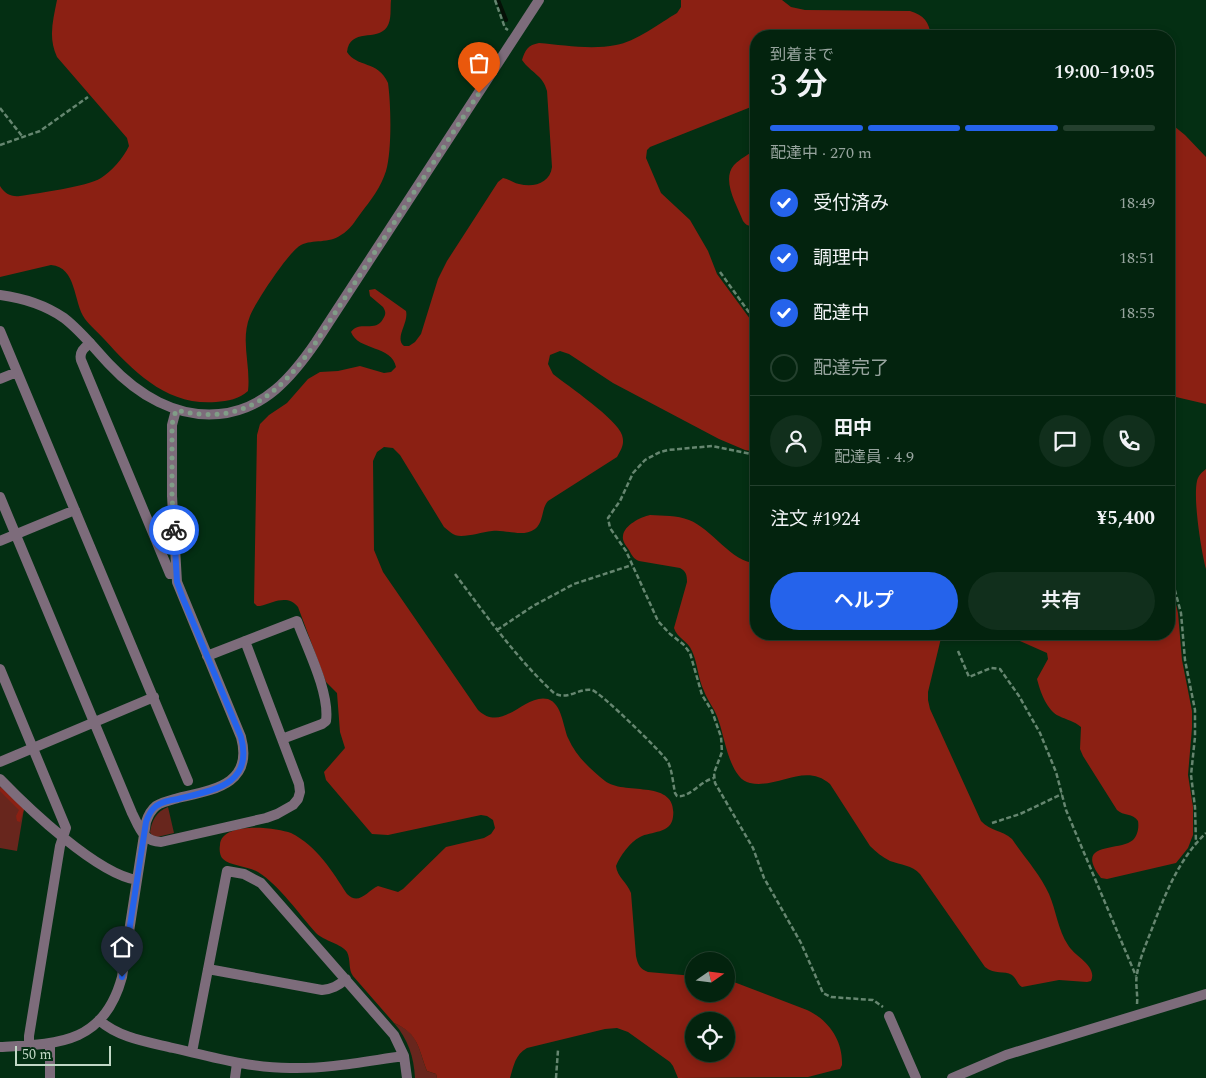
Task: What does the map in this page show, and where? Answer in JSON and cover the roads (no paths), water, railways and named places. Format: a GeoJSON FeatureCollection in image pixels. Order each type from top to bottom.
{"type":"FeatureCollection","features":[{"type":"Feature","properties":{"kind":"street"},"geometry":{"type":"LineString","coordinates":[[0,295],[26,300],[52,311],[75,327],[110,365],[136,388],[157,402],[176,410],[190,414],[227,413],[261,401],[276,390],[291,375],[316,342],[539,0]]}},
{"type":"Feature","properties":{"kind":"street"},"geometry":{"type":"LineString","coordinates":[[0,331],[188,781]]}},
{"type":"Feature","properties":{"kind":"street"},"geometry":{"type":"LineString","coordinates":[[90,343],[82,351],[81,360],[170,574],[176,573]]}},
{"type":"Feature","properties":{"kind":"street"},"geometry":{"type":"LineString","coordinates":[[0,379],[17,372]]}},
{"type":"Feature","properties":{"kind":"street"},"geometry":{"type":"LineString","coordinates":[[0,1047],[50,1044],[76,1037],[99,1020],[113,1002],[120,984],[146,822],[150,813],[166,801],[227,784],[235,777],[243,758],[244,748],[241,737],[182,596],[176,573],[172,496],[172,424],[176,410]]}},
{"type":"Feature","properties":{"kind":"street"},"geometry":{"type":"LineString","coordinates":[[0,497],[132,813],[148,840],[161,842],[266,818],[293,805],[298,799],[300,792],[245,641]]}},
{"type":"Feature","properties":{"kind":"street"},"geometry":{"type":"LineString","coordinates":[[0,541],[75,510]]}},
{"type":"Feature","properties":{"kind":"street"},"geometry":{"type":"LineString","coordinates":[[206,656],[297,621],[323,690],[326,721],[282,739]]}},
{"type":"Feature","properties":{"kind":"street"},"geometry":{"type":"LineString","coordinates":[[0,669],[66,828],[60,846],[30,1026],[29,1046]]}},
{"type":"Feature","properties":{"kind":"street"},"geometry":{"type":"LineString","coordinates":[[0,762],[154,697]]}},
{"type":"Feature","properties":{"kind":"street"},"geometry":{"type":"LineString","coordinates":[[0,779],[63,837],[80,850],[111,869],[137,880]]}},
{"type":"Feature","properties":{"kind":"street"},"geometry":{"type":"LineString","coordinates":[[192,1052],[227,870],[244,874],[260,883],[346,979],[394,1035],[404,1056],[407,1078]]}},
{"type":"Feature","properties":{"kind":"street"},"geometry":{"type":"LineString","coordinates":[[208,969],[322,990],[331,989],[346,979]]}},
{"type":"Feature","properties":{"kind":"street"},"geometry":{"type":"LineString","coordinates":[[952,1078],[999,1057],[1070,1037],[1206,994]]}},
{"type":"Feature","properties":{"kind":"street"},"geometry":{"type":"LineString","coordinates":[[889,1016],[916,1078]]}},
{"type":"Feature","properties":{"kind":"street"},"geometry":{"type":"LineString","coordinates":[[99,1020],[104,1026],[129,1037],[237,1063],[280,1068],[315,1068],[404,1056]]}},
{"type":"Feature","properties":{"kind":"street"},"geometry":{"type":"LineString","coordinates":[[50,1044],[50,1078]]}},
{"type":"Feature","properties":{"kind":"street"},"geometry":{"type":"LineString","coordinates":[[234,1078],[237,1063]]}},
{"type":"Feature","properties":{"kind":"waterway"},"geometry":{"type":"LineString","coordinates":[[498,0],[506,20]]}}]}
